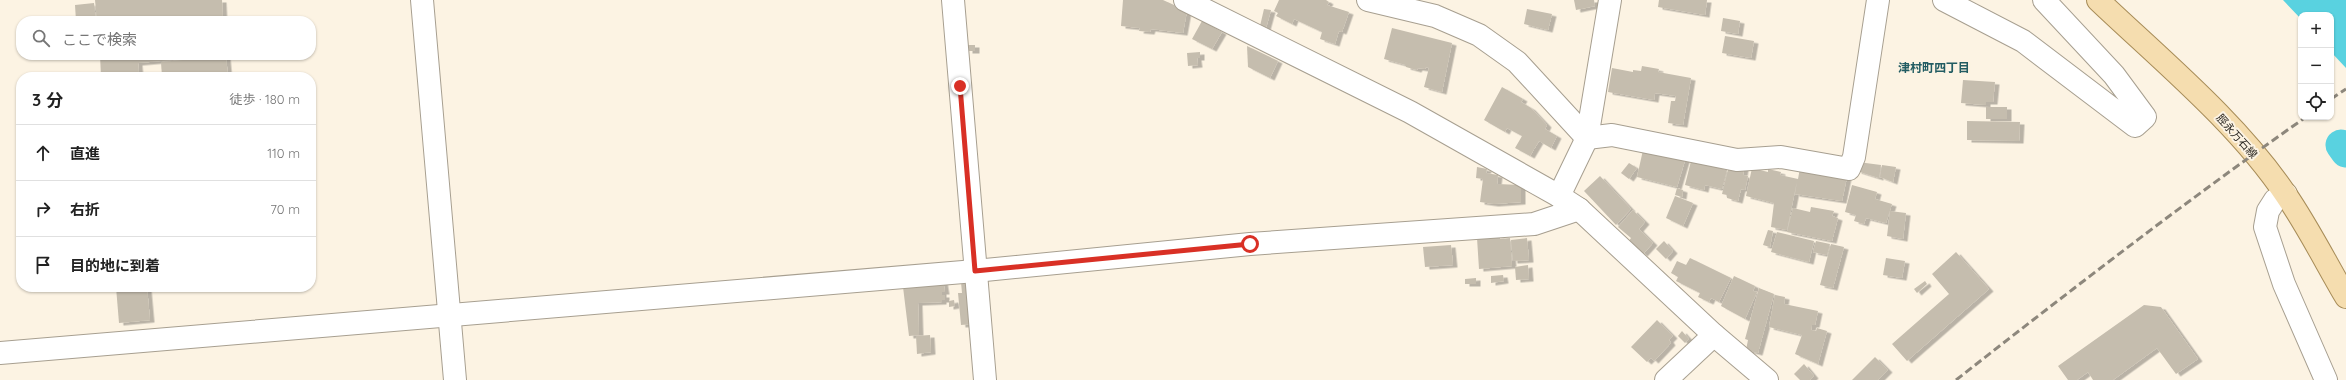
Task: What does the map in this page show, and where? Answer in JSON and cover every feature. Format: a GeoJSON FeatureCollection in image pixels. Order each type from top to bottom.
{"type":"FeatureCollection","features":[{"type":"Feature","properties":{"kind":"main road","name":"脛永万石線"},"geometry":{"type":"LineString","coordinates":[[2098,0],[2204,100],[2256,156],[2286,194],[2346,297]]}},
{"type":"Feature","properties":{"kind":"street"},"geometry":{"type":"LineString","coordinates":[[422,0],[455,380]]}},
{"type":"Feature","properties":{"kind":"street"},"geometry":{"type":"LineString","coordinates":[[953,0],[985,380]]}},
{"type":"Feature","properties":{"kind":"street"},"geometry":{"type":"LineString","coordinates":[[1185,0],[1410,112],[1560,196],[1578,209],[1714,335],[1767,380]]}},
{"type":"Feature","properties":{"kind":"street"},"geometry":{"type":"LineString","coordinates":[[1368,0],[1435,16],[1479,35],[1517,62],[1587,138]]}},
{"type":"Feature","properties":{"kind":"street"},"geometry":{"type":"LineString","coordinates":[[1560,196],[1587,138],[1610,0]]}},
{"type":"Feature","properties":{"kind":"street"},"geometry":{"type":"LineString","coordinates":[[1587,138],[1612,135],[1737,160],[1781,157],[1849,169],[1854,156],[1878,0]]}},
{"type":"Feature","properties":{"kind":"street"},"geometry":{"type":"LineString","coordinates":[[1944,0],[2023,41],[2135,126],[2145,117],[2114,76],[2044,0]]}},
{"type":"Feature","properties":{"kind":"street"},"geometry":{"type":"LineString","coordinates":[[2286,194],[2275,200],[2268,211],[2265,227],[2284,284],[2326,380]]}},
{"type":"Feature","properties":{"kind":"street"},"geometry":{"type":"LineString","coordinates":[[0,353],[975,271],[1250,244],[1534,224],[1578,209]]}},
{"type":"Feature","properties":{"kind":"street"},"geometry":{"type":"LineString","coordinates":[[1666,380],[1714,335]]}},
{"type":"Feature","properties":{"kind":"water"},"geometry":{"type":"Polygon","coordinates":[[[2283,0],[2346,0],[2346,68],[2334,55],[2334,12],[2298,12],[2298,16],[2283,0]]]}},
{"type":"Feature","properties":{"kind":"building"},"geometry":{"type":"Polygon","coordinates":[[[95,0],[222,0],[223,16],[97,16],[95,0]]]}},
{"type":"Feature","properties":{"kind":"building"},"geometry":{"type":"Polygon","coordinates":[[[1123,0],[1163,0],[1187,11],[1183,33],[1151,29],[1150,32],[1139,31],[1140,28],[1121,26],[1123,0]]]}},
{"type":"Feature","properties":{"kind":"building"},"geometry":{"type":"Polygon","coordinates":[[[1279,0],[1326,0],[1329,2],[1327,5],[1349,12],[1342,32],[1339,31],[1335,44],[1320,39],[1322,32],[1294,19],[1292,24],[1276,16],[1278,13],[1274,11],[1279,0]]]}},
{"type":"Feature","properties":{"kind":"building"},"geometry":{"type":"Polygon","coordinates":[[[1574,0],[1594,0],[1595,6],[1576,10],[1574,0]]]}},
{"type":"Feature","properties":{"kind":"building"},"geometry":{"type":"Polygon","coordinates":[[[1659,0],[1707,0],[1705,15],[1658,7],[1659,0]]]}},
{"type":"Feature","properties":{"kind":"building"},"geometry":{"type":"Polygon","coordinates":[[[94,3],[95,16],[76,16],[75,5],[94,3]]]}},
{"type":"Feature","properties":{"kind":"building"},"geometry":{"type":"Polygon","coordinates":[[[1264,9],[1271,10],[1266,28],[1260,26],[1264,9]]]}},
{"type":"Feature","properties":{"kind":"building"},"geometry":{"type":"Polygon","coordinates":[[[1527,9],[1552,14],[1548,30],[1524,24],[1527,9]]]}},
{"type":"Feature","properties":{"kind":"building"},"geometry":{"type":"Polygon","coordinates":[[[1723,18],[1740,21],[1738,34],[1721,31],[1723,18]]]}},
{"type":"Feature","properties":{"kind":"building"},"geometry":{"type":"Polygon","coordinates":[[[1202,21],[1222,32],[1212,49],[1192,39],[1202,21]]]}},
{"type":"Feature","properties":{"kind":"building"},"geometry":{"type":"Polygon","coordinates":[[[1392,28],[1452,43],[1442,92],[1424,87],[1429,68],[1418,68],[1417,70],[1406,67],[1406,65],[1384,59],[1392,28]]]}},
{"type":"Feature","properties":{"kind":"building"},"geometry":{"type":"Polygon","coordinates":[[[1725,36],[1754,41],[1751,58],[1722,53],[1725,36]]]}},
{"type":"Feature","properties":{"kind":"building"},"geometry":{"type":"Polygon","coordinates":[[[968,45],[975,45],[975,51],[968,51],[968,45]]]}},
{"type":"Feature","properties":{"kind":"building"},"geometry":{"type":"Polygon","coordinates":[[[1247,46],[1278,61],[1270,78],[1248,67],[1247,46]]]}},
{"type":"Feature","properties":{"kind":"building"},"geometry":{"type":"Polygon","coordinates":[[[1200,52],[1200,58],[1197,58],[1198,65],[1188,66],[1187,53],[1200,52]]]}},
{"type":"Feature","properties":{"kind":"building"},"geometry":{"type":"Polygon","coordinates":[[[100,60],[172,60],[138,63],[139,72],[101,72],[100,60]]]}},
{"type":"Feature","properties":{"kind":"building"},"geometry":{"type":"Polygon","coordinates":[[[183,60],[226,60],[228,72],[162,72],[161,62],[183,60]]]}},
{"type":"Feature","properties":{"kind":"building"},"geometry":{"type":"Polygon","coordinates":[[[1642,66],[1659,69],[1658,72],[1691,78],[1683,125],[1668,123],[1671,101],[1675,101],[1676,96],[1655,93],[1654,100],[1608,92],[1612,68],[1633,72],[1633,70],[1641,71],[1642,66]]]}},
{"type":"Feature","properties":{"kind":"building"},"geometry":{"type":"Polygon","coordinates":[[[1963,80],[1995,82],[1993,102],[1986,102],[1986,105],[1961,103],[1963,80]]]}},
{"type":"Feature","properties":{"kind":"building"},"geometry":{"type":"Polygon","coordinates":[[[1502,87],[1523,99],[1521,102],[1531,108],[1547,125],[1545,129],[1557,136],[1551,148],[1539,141],[1530,156],[1515,148],[1522,136],[1507,128],[1505,132],[1484,120],[1502,87]]]}},
{"type":"Feature","properties":{"kind":"building"},"geometry":{"type":"Polygon","coordinates":[[[1986,107],[2007,107],[2007,119],[1986,119],[1986,107]]]}},
{"type":"Feature","properties":{"kind":"building"},"geometry":{"type":"Polygon","coordinates":[[[1967,121],[2020,122],[2019,141],[1967,140],[1967,121]]]}},
{"type":"Feature","properties":{"kind":"building"},"geometry":{"type":"Polygon","coordinates":[[[1643,150],[1686,157],[1677,187],[1637,177],[1643,150]]]}},
{"type":"Feature","properties":{"kind":"building"},"geometry":{"type":"Polygon","coordinates":[[[1691,161],[1727,170],[1722,189],[1705,185],[1704,190],[1685,185],[1691,161]]]}},
{"type":"Feature","properties":{"kind":"building"},"geometry":{"type":"Polygon","coordinates":[[[1858,162],[1881,165],[1879,178],[1857,171],[1858,162]]]}},
{"type":"Feature","properties":{"kind":"building"},"geometry":{"type":"Polygon","coordinates":[[[1629,163],[1637,168],[1629,179],[1621,173],[1629,163]]]}},
{"type":"Feature","properties":{"kind":"building"},"geometry":{"type":"Polygon","coordinates":[[[1882,165],[1896,167],[1893,182],[1880,177],[1882,165]]]}},
{"type":"Feature","properties":{"kind":"building"},"geometry":{"type":"Polygon","coordinates":[[[1734,166],[1744,168],[1743,175],[1748,176],[1745,190],[1741,189],[1738,201],[1727,198],[1727,195],[1722,194],[1728,170],[1733,171],[1734,166]]]}},
{"type":"Feature","properties":{"kind":"building"},"geometry":{"type":"Polygon","coordinates":[[[1477,167],[1487,169],[1486,173],[1498,175],[1497,184],[1521,185],[1521,202],[1494,204],[1480,202],[1483,179],[1476,178],[1477,167]]]}},
{"type":"Feature","properties":{"kind":"building"},"geometry":{"type":"Polygon","coordinates":[[[1752,168],[1768,172],[1768,169],[1781,172],[1780,175],[1798,179],[1800,168],[1847,177],[1842,201],[1795,194],[1797,181],[1787,230],[1771,227],[1774,203],[1746,196],[1752,168]]]}},
{"type":"Feature","properties":{"kind":"building"},"geometry":{"type":"Polygon","coordinates":[[[1600,176],[1631,209],[1616,225],[1584,191],[1600,176]]]}},
{"type":"Feature","properties":{"kind":"building"},"geometry":{"type":"Polygon","coordinates":[[[1852,185],[1877,192],[1875,199],[1892,204],[1886,223],[1866,218],[1864,224],[1854,221],[1856,215],[1845,212],[1852,185]]]}},
{"type":"Feature","properties":{"kind":"building"},"geometry":{"type":"Polygon","coordinates":[[[1677,188],[1683,190],[1682,197],[1675,195],[1677,188]]]}},
{"type":"Feature","properties":{"kind":"building"},"geometry":{"type":"Polygon","coordinates":[[[1675,196],[1693,203],[1683,226],[1666,218],[1675,196]]]}},
{"type":"Feature","properties":{"kind":"building"},"geometry":{"type":"Polygon","coordinates":[[[1811,207],[1834,211],[1832,216],[1838,218],[1832,241],[1787,232],[1793,208],[1810,212],[1811,207]]]}},
{"type":"Feature","properties":{"kind":"building"},"geometry":{"type":"Polygon","coordinates":[[[1633,210],[1645,222],[1639,229],[1653,243],[1643,254],[1629,241],[1631,238],[1618,227],[1633,210]]]}},
{"type":"Feature","properties":{"kind":"building"},"geometry":{"type":"Polygon","coordinates":[[[1890,211],[1906,213],[1903,239],[1887,236],[1890,211]]]}},
{"type":"Feature","properties":{"kind":"building"},"geometry":{"type":"Polygon","coordinates":[[[1768,230],[1773,231],[1770,247],[1763,245],[1768,230]]]}},
{"type":"Feature","properties":{"kind":"building"},"geometry":{"type":"Polygon","coordinates":[[[1777,232],[1814,241],[1809,262],[1771,252],[1777,232]]]}},
{"type":"Feature","properties":{"kind":"building"},"geometry":{"type":"Polygon","coordinates":[[[1500,236],[1500,239],[1510,238],[1512,266],[1479,269],[1477,238],[1500,236]]]}},
{"type":"Feature","properties":{"kind":"building"},"geometry":{"type":"Polygon","coordinates":[[[1527,238],[1529,260],[1513,261],[1511,240],[1527,238]]]}},
{"type":"Feature","properties":{"kind":"building"},"geometry":{"type":"Polygon","coordinates":[[[1664,241],[1673,251],[1666,259],[1656,249],[1664,241]]]}},
{"type":"Feature","properties":{"kind":"building"},"geometry":{"type":"Polygon","coordinates":[[[1816,241],[1830,244],[1827,255],[1813,252],[1816,241]]]}},
{"type":"Feature","properties":{"kind":"building"},"geometry":{"type":"Polygon","coordinates":[[[1831,244],[1844,247],[1833,288],[1820,285],[1831,244]]]}},
{"type":"Feature","properties":{"kind":"building"},"geometry":{"type":"Polygon","coordinates":[[[1451,245],[1453,265],[1425,267],[1423,247],[1451,245]]]}},
{"type":"Feature","properties":{"kind":"building"},"geometry":{"type":"Polygon","coordinates":[[[1956,252],[1989,289],[1907,361],[1892,344],[1949,294],[1932,274],[1956,252]]]}},
{"type":"Feature","properties":{"kind":"building"},"geometry":{"type":"Polygon","coordinates":[[[1690,258],[1731,278],[1719,302],[1711,298],[1709,302],[1698,297],[1700,293],[1676,281],[1678,277],[1671,273],[1677,261],[1686,265],[1690,258]]]}},
{"type":"Feature","properties":{"kind":"building"},"geometry":{"type":"Polygon","coordinates":[[[1886,258],[1905,261],[1902,278],[1883,275],[1886,258]]]}},
{"type":"Feature","properties":{"kind":"building"},"geometry":{"type":"Polygon","coordinates":[[[1528,265],[1529,279],[1516,280],[1515,267],[1528,265]]]}},
{"type":"Feature","properties":{"kind":"building"},"geometry":{"type":"Polygon","coordinates":[[[1503,275],[1504,281],[1491,283],[1491,276],[1503,275]]]}},
{"type":"Feature","properties":{"kind":"building"},"geometry":{"type":"Polygon","coordinates":[[[1734,276],[1755,286],[1753,291],[1757,292],[1745,319],[1721,306],[1734,276]]]}},
{"type":"Feature","properties":{"kind":"building"},"geometry":{"type":"Polygon","coordinates":[[[1476,278],[1476,284],[1465,284],[1465,279],[1476,278]]]}},
{"type":"Feature","properties":{"kind":"building"},"geometry":{"type":"Polygon","coordinates":[[[943,280],[945,292],[942,292],[942,295],[945,295],[945,300],[942,300],[942,302],[918,303],[919,335],[909,336],[903,287],[943,280]]]}},
{"type":"Feature","properties":{"kind":"building"},"geometry":{"type":"Polygon","coordinates":[[[969,281],[973,324],[961,325],[958,293],[962,293],[961,282],[969,281]]]}},
{"type":"Feature","properties":{"kind":"building"},"geometry":{"type":"Polygon","coordinates":[[[1925,281],[1927,284],[1917,293],[1914,289],[1925,281]]]}},
{"type":"Feature","properties":{"kind":"building"},"geometry":{"type":"Polygon","coordinates":[[[1759,288],[1774,294],[1758,353],[1746,350],[1748,340],[1745,339],[1759,288]]]}},
{"type":"Feature","properties":{"kind":"building"},"geometry":{"type":"Polygon","coordinates":[[[116,292],[147,292],[150,320],[119,323],[116,292]]]}},
{"type":"Feature","properties":{"kind":"building"},"geometry":{"type":"Polygon","coordinates":[[[1775,295],[1785,297],[1784,304],[1818,311],[1815,325],[1812,325],[1811,330],[1816,331],[1817,328],[1827,331],[1818,364],[1795,354],[1802,335],[1769,327],[1775,295]]]}},
{"type":"Feature","properties":{"kind":"building"},"geometry":{"type":"Polygon","coordinates":[[[954,300],[955,306],[949,307],[949,301],[954,300]]]}},
{"type":"Feature","properties":{"kind":"building"},"geometry":{"type":"Polygon","coordinates":[[[2144,305],[2161,307],[2198,359],[2176,374],[2157,348],[2113,380],[2093,380],[2088,372],[2077,380],[2068,380],[2058,366],[2144,305]]]}},
{"type":"Feature","properties":{"kind":"building"},"geometry":{"type":"Polygon","coordinates":[[[1657,320],[1673,336],[1669,340],[1671,343],[1654,361],[1651,358],[1647,362],[1631,347],[1657,320]]]}},
{"type":"Feature","properties":{"kind":"building"},"geometry":{"type":"Polygon","coordinates":[[[1682,331],[1689,339],[1685,343],[1678,336],[1682,331]]]}},
{"type":"Feature","properties":{"kind":"building"},"geometry":{"type":"Polygon","coordinates":[[[930,335],[931,352],[917,354],[916,336],[930,335]]]}},
{"type":"Feature","properties":{"kind":"building"},"geometry":{"type":"Polygon","coordinates":[[[1875,357],[1888,370],[1878,380],[1852,380],[1875,357]]]}},
{"type":"Feature","properties":{"kind":"building"},"geometry":{"type":"Polygon","coordinates":[[[1804,364],[1814,376],[1810,380],[1800,380],[1794,374],[1804,364]]]}},
{"type":"Feature","properties":{"kind":"waterway"},"geometry":{"type":"LineString","coordinates":[[2341,145],[2346,152]]}},
{"type":"Feature","properties":{"kind":"railway"},"geometry":{"type":"LineString","coordinates":[[2334,97],[2346,89]]}},
{"type":"Feature","properties":{"kind":"railway"},"geometry":{"type":"LineString","coordinates":[[1956,380],[2129,246],[2302,120]]}},
{"type":"Feature","properties":{"kind":"district","name":"津村町四丁目"},"geometry":{"type":"Point","coordinates":[1934,68]}},
{"type":"Feature","properties":{"kind":"route"},"geometry":{"type":"LineString","coordinates":[[960,86],[975,271],[1250,244]]}}]}
